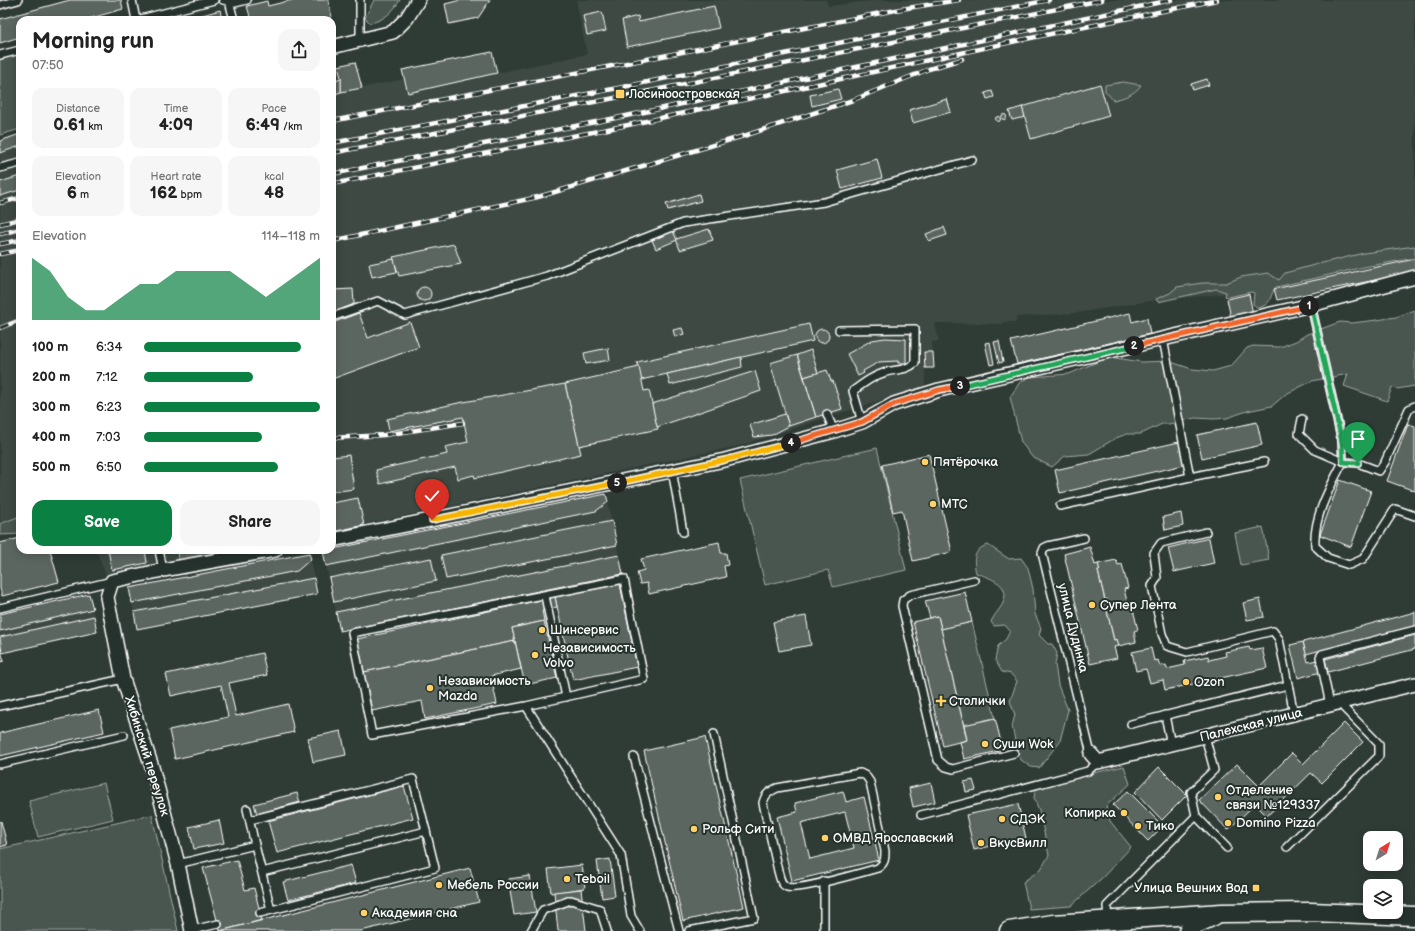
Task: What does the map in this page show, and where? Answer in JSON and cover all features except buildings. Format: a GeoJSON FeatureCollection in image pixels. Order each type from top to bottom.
{"type":"FeatureCollection","features":[{"type":"Feature","properties":{"kind":"street"},"geometry":{"type":"LineString","coordinates":[[336,46],[393,32],[399,28],[418,0]]}},
{"type":"Feature","properties":{"kind":"street"},"geometry":{"type":"LineString","coordinates":[[336,539],[725,460],[862,422],[894,404],[939,390],[1311,305],[1415,277]]}},
{"type":"Feature","properties":{"kind":"street"},"geometry":{"type":"LineString","coordinates":[[112,581],[253,554]]}},
{"type":"Feature","properties":{"kind":"street","name":"Хибинский переулок"},"geometry":{"type":"LineString","coordinates":[[112,581],[107,597],[123,679],[152,767],[178,864],[192,931]]}},
{"type":"Feature","properties":{"kind":"street","name":"Палехская улица"},"geometry":{"type":"LineString","coordinates":[[1094,758],[1171,745],[1415,684]]}},
{"type":"Feature","properties":{"kind":"street"},"geometry":{"type":"LineString","coordinates":[[1009,931],[1054,924],[1103,924],[1222,913],[1310,912],[1415,916]]}},
{"type":"Feature","properties":{"kind":"street"},"geometry":{"type":"LineString","coordinates":[[1188,931],[1196,924],[1222,913]]}},
{"type":"Feature","properties":{"kind":"lane"},"geometry":{"type":"LineString","coordinates":[[0,5],[18,0]]}},
{"type":"Feature","properties":{"kind":"lane"},"geometry":{"type":"LineString","coordinates":[[132,0],[135,16]]}},
{"type":"Feature","properties":{"kind":"lane"},"geometry":{"type":"LineString","coordinates":[[152,16],[214,0]]}},
{"type":"Feature","properties":{"kind":"lane"},"geometry":{"type":"LineString","coordinates":[[233,16],[230,1],[247,0]]}},
{"type":"Feature","properties":{"kind":"lane"},"geometry":{"type":"LineString","coordinates":[[360,0],[360,41]]}},
{"type":"Feature","properties":{"kind":"lane"},"geometry":{"type":"LineString","coordinates":[[0,55],[16,51]]}},
{"type":"Feature","properties":{"kind":"lane"},"geometry":{"type":"LineString","coordinates":[[336,316],[378,301],[405,315],[547,276],[684,223],[824,202],[972,160]]}},
{"type":"Feature","properties":{"kind":"lane"},"geometry":{"type":"LineString","coordinates":[[0,168],[16,163]]}},
{"type":"Feature","properties":{"kind":"lane"},"geometry":{"type":"LineString","coordinates":[[1311,305],[1342,442],[1343,462],[1322,505],[1314,537],[1315,546],[1328,558],[1349,565],[1363,559],[1396,509],[1415,516]]}},
{"type":"Feature","properties":{"kind":"lane"},"geometry":{"type":"LineString","coordinates":[[839,330],[915,329],[915,363],[909,369],[887,372],[872,378],[853,391],[862,422]]}},
{"type":"Feature","properties":{"kind":"lane"},"geometry":{"type":"LineString","coordinates":[[1163,339],[1190,477]]}},
{"type":"Feature","properties":{"kind":"lane"},"geometry":{"type":"LineString","coordinates":[[1302,419],[1299,434],[1314,450],[1343,462],[1358,463],[1379,471],[1385,462],[1409,409],[1415,406]]}},
{"type":"Feature","properties":{"kind":"lane"},"geometry":{"type":"LineString","coordinates":[[827,414],[834,431]]}},
{"type":"Feature","properties":{"kind":"lane"},"geometry":{"type":"LineString","coordinates":[[1060,506],[1264,462]]}},
{"type":"Feature","properties":{"kind":"lane"},"geometry":{"type":"LineString","coordinates":[[672,470],[683,532]]}},
{"type":"Feature","properties":{"kind":"lane"},"geometry":{"type":"LineString","coordinates":[[1206,532],[1161,543],[1154,554],[1157,578],[1152,586],[1162,634],[1167,646],[1187,652],[1273,631],[1279,639],[1294,714]]}},
{"type":"Feature","properties":{"kind":"lane","name":"улица Дудинка"},"geometry":{"type":"LineString","coordinates":[[1084,538],[1048,546],[1044,548],[1042,553],[1094,758]]}},
{"type":"Feature","properties":{"kind":"lane"},"geometry":{"type":"LineString","coordinates":[[160,554],[163,570]]}},
{"type":"Feature","properties":{"kind":"lane"},"geometry":{"type":"LineString","coordinates":[[624,579],[644,679],[526,706],[372,735],[352,633],[545,596],[624,579]]}},
{"type":"Feature","properties":{"kind":"lane"},"geometry":{"type":"LineString","coordinates":[[974,580],[910,595],[903,600],[902,606],[923,698],[938,760],[946,767],[954,769],[1014,753]]}},
{"type":"Feature","properties":{"kind":"lane"},"geometry":{"type":"LineString","coordinates":[[0,608],[112,581]]}},
{"type":"Feature","properties":{"kind":"lane"},"geometry":{"type":"LineString","coordinates":[[545,596],[566,696]]}},
{"type":"Feature","properties":{"kind":"lane"},"geometry":{"type":"LineString","coordinates":[[1287,847],[1379,756],[1380,744],[1335,704],[1320,657],[1322,654],[1415,630]]}},
{"type":"Feature","properties":{"kind":"lane"},"geometry":{"type":"LineString","coordinates":[[0,706],[123,679]]}},
{"type":"Feature","properties":{"kind":"lane"},"geometry":{"type":"LineString","coordinates":[[1131,724],[1288,685]]}},
{"type":"Feature","properties":{"kind":"lane"},"geometry":{"type":"LineString","coordinates":[[526,706],[621,855],[632,916],[640,931]]}},
{"type":"Feature","properties":{"kind":"lane"},"geometry":{"type":"LineString","coordinates":[[1165,715],[1171,745]]}},
{"type":"Feature","properties":{"kind":"lane"},"geometry":{"type":"LineString","coordinates":[[689,931],[754,918],[714,734]]}},
{"type":"Feature","properties":{"kind":"lane"},"geometry":{"type":"LineString","coordinates":[[0,764],[124,735]]}},
{"type":"Feature","properties":{"kind":"lane"},"geometry":{"type":"LineString","coordinates":[[1205,736],[1214,770],[1191,792],[1196,816],[1227,848]]}},
{"type":"Feature","properties":{"kind":"lane"},"geometry":{"type":"LineString","coordinates":[[634,757],[679,931]]}},
{"type":"Feature","properties":{"kind":"lane"},"geometry":{"type":"LineString","coordinates":[[921,815],[1088,771],[1094,758]]}},
{"type":"Feature","properties":{"kind":"lane"},"geometry":{"type":"LineString","coordinates":[[860,773],[866,776],[870,782],[885,860],[883,865],[878,868],[824,881],[791,888],[785,886],[781,881],[763,803],[765,797],[769,792],[777,788],[860,773]]}},
{"type":"Feature","properties":{"kind":"lane"},"geometry":{"type":"LineString","coordinates":[[250,820],[413,779],[435,868],[260,913]]}},
{"type":"Feature","properties":{"kind":"lane"},"geometry":{"type":"LineString","coordinates":[[248,809],[271,910]]}},
{"type":"Feature","properties":{"kind":"lane"},"geometry":{"type":"LineString","coordinates":[[1103,924],[1108,906],[1196,816]]}},
{"type":"Feature","properties":{"kind":"lane"},"geometry":{"type":"LineString","coordinates":[[262,872],[426,831]]}},
{"type":"Feature","properties":{"kind":"lane"},"geometry":{"type":"LineString","coordinates":[[178,864],[255,845]]}},
{"type":"Feature","properties":{"kind":"lane"},"geometry":{"type":"LineString","coordinates":[[824,881],[824,931]]}},
{"type":"Feature","properties":{"kind":"lane"},"geometry":{"type":"LineString","coordinates":[[531,931],[543,910],[571,900],[600,909],[607,931]]}},
{"type":"Feature","properties":{"kind":"lane"},"geometry":{"type":"LineString","coordinates":[[192,931],[218,924]]}},
{"type":"Feature","properties":{"kind":"shaded area"},"geometry":{"type":"Polygon","coordinates":[[[374,0],[400,0],[394,9],[387,15],[370,23],[365,18],[374,0]]]}},
{"type":"Feature","properties":{"kind":"shaded area"},"geometry":{"type":"Polygon","coordinates":[[[576,0],[826,0],[828,6],[879,0],[1415,0],[1415,272],[1277,300],[1274,289],[1150,301],[1077,313],[1016,317],[1016,322],[1003,322],[1003,324],[935,323],[939,341],[932,342],[934,368],[925,369],[925,386],[739,446],[336,530],[336,67],[338,66],[341,78],[341,92],[404,79],[402,70],[492,52],[497,73],[587,54],[576,0]]]}},
{"type":"Feature","properties":{"kind":"shaded area"},"geometry":{"type":"Polygon","coordinates":[[[16,55],[16,130],[0,135],[0,60],[16,55]]]}},
{"type":"Feature","properties":{"kind":"shaded area"},"geometry":{"type":"Polygon","coordinates":[[[1123,82],[1141,85],[1136,91],[1129,95],[1113,100],[1105,91],[1105,85],[1123,82]]]}},
{"type":"Feature","properties":{"kind":"shaded area"},"geometry":{"type":"Polygon","coordinates":[[[16,135],[16,524],[0,529],[0,141],[16,135]]]}},
{"type":"Feature","properties":{"kind":"shaded area"},"geometry":{"type":"Polygon","coordinates":[[[1415,246],[1415,258],[1364,267],[1276,287],[1269,302],[1258,308],[1253,304],[1254,293],[1251,292],[1228,297],[1225,296],[1226,292],[1216,289],[1158,302],[1156,299],[1170,293],[1177,287],[1202,283],[1226,283],[1241,277],[1268,273],[1279,280],[1285,273],[1314,265],[1364,253],[1415,246]]]}},
{"type":"Feature","properties":{"kind":"shaded area"},"geometry":{"type":"Polygon","coordinates":[[[1415,310],[1415,386],[1397,389],[1392,387],[1387,401],[1344,386],[1348,374],[1312,381],[1286,394],[1272,406],[1247,411],[1227,418],[1195,418],[1169,424],[1162,424],[1141,434],[1127,434],[1116,438],[1089,454],[1065,456],[1052,467],[1032,457],[1021,442],[1010,397],[1020,382],[1030,377],[1069,374],[1109,357],[1142,362],[1168,361],[1192,369],[1213,371],[1231,366],[1247,348],[1253,346],[1280,347],[1296,341],[1307,334],[1340,322],[1352,323],[1396,317],[1415,310]]]}},
{"type":"Feature","properties":{"kind":"shaded area"},"geometry":{"type":"Polygon","coordinates":[[[877,448],[906,570],[833,587],[828,570],[765,585],[740,480],[877,448]]]}},
{"type":"Feature","properties":{"kind":"shaded area"},"geometry":{"type":"Polygon","coordinates":[[[606,494],[623,574],[340,631],[324,554],[336,554],[336,548],[606,494]]]}},
{"type":"Feature","properties":{"kind":"shaded area"},"geometry":{"type":"Polygon","coordinates":[[[16,518],[16,534],[0,535],[0,524],[16,518]]]}},
{"type":"Feature","properties":{"kind":"shaded area"},"geometry":{"type":"Polygon","coordinates":[[[1263,527],[1269,560],[1241,565],[1235,533],[1263,527]]]}},
{"type":"Feature","properties":{"kind":"shaded area"},"geometry":{"type":"Polygon","coordinates":[[[988,545],[1009,559],[1021,558],[1028,568],[1033,589],[1035,614],[1041,628],[1039,635],[1048,644],[1052,644],[1057,653],[1055,664],[1058,685],[1068,710],[1060,741],[1039,768],[1031,767],[1021,760],[1017,750],[1012,726],[1015,715],[1010,701],[1017,681],[1011,674],[1002,672],[995,660],[998,646],[1006,639],[1010,631],[1005,625],[994,626],[991,622],[1003,603],[1005,594],[1004,589],[996,582],[976,573],[974,564],[975,556],[979,549],[988,545]]]}},
{"type":"Feature","properties":{"kind":"shaded area"},"geometry":{"type":"Polygon","coordinates":[[[98,554],[224,554],[107,578],[98,554]]]}},
{"type":"Feature","properties":{"kind":"shaded area"},"geometry":{"type":"Polygon","coordinates":[[[309,554],[317,594],[137,629],[129,588],[309,554]]]}},
{"type":"Feature","properties":{"kind":"shaded area"},"geometry":{"type":"Polygon","coordinates":[[[89,594],[97,632],[2,653],[0,643],[0,614],[89,594]]]}},
{"type":"Feature","properties":{"kind":"shaded area"},"geometry":{"type":"Polygon","coordinates":[[[972,622],[995,718],[964,725],[941,629],[972,622]]]}},
{"type":"Feature","properties":{"kind":"shaded area"},"geometry":{"type":"Polygon","coordinates":[[[1124,766],[1130,784],[1106,806],[1110,821],[1131,847],[1103,877],[1071,906],[1029,909],[1023,882],[1041,869],[1049,855],[1039,810],[1034,798],[1035,790],[1046,784],[1124,766]]]}},
{"type":"Feature","properties":{"kind":"shaded area"},"geometry":{"type":"Polygon","coordinates":[[[104,783],[113,819],[38,837],[29,801],[104,783]]]}},
{"type":"Feature","properties":{"kind":"shaded area"},"geometry":{"type":"Polygon","coordinates":[[[152,815],[178,931],[0,931],[0,849],[152,815]]]}},
{"type":"Feature","properties":{"kind":"railway"},"geometry":{"type":"LineString","coordinates":[[336,120],[901,9],[959,0]]}},
{"type":"Feature","properties":{"kind":"railway"},"geometry":{"type":"LineString","coordinates":[[336,142],[618,88],[1049,0]]}},
{"type":"Feature","properties":{"kind":"railway"},"geometry":{"type":"LineString","coordinates":[[336,152],[1102,0]]}},
{"type":"Feature","properties":{"kind":"railway"},"geometry":{"type":"LineString","coordinates":[[336,173],[626,116],[1171,0]]}},
{"type":"Feature","properties":{"kind":"railway"},"geometry":{"type":"LineString","coordinates":[[336,183],[628,125],[1021,40],[1217,0]]}},
{"type":"Feature","properties":{"kind":"railway"},"geometry":{"type":"LineString","coordinates":[[336,240],[538,197],[747,135],[853,100],[929,69],[962,59]]}},
{"type":"Feature","properties":{"kind":"railway"},"geometry":{"type":"LineString","coordinates":[[0,203],[16,199]]}},
{"type":"Feature","properties":{"kind":"railway"},"geometry":{"type":"LineString","coordinates":[[0,224],[16,220]]}},
{"type":"Feature","properties":{"kind":"railway"},"geometry":{"type":"LineString","coordinates":[[0,234],[16,230]]}},
{"type":"Feature","properties":{"kind":"railway"},"geometry":{"type":"LineString","coordinates":[[0,244],[16,241]]}},
{"type":"Feature","properties":{"kind":"railway"},"geometry":{"type":"LineString","coordinates":[[0,254],[16,251]]}},
{"type":"Feature","properties":{"kind":"railway"},"geometry":{"type":"LineString","coordinates":[[0,328],[16,322]]}},
{"type":"Feature","properties":{"kind":"railway"},"geometry":{"type":"LineString","coordinates":[[336,438],[384,435],[463,423]]}},
{"type":"Feature","properties":{"kind":"place","name":"Лосиноостровская"},"geometry":{"type":"Point","coordinates":[620,94]}},
{"type":"Feature","properties":{"kind":"place","name":"Пятёрочка"},"geometry":{"type":"Point","coordinates":[925,462]}},
{"type":"Feature","properties":{"kind":"place","name":"МТС"},"geometry":{"type":"Point","coordinates":[933,504]}},
{"type":"Feature","properties":{"kind":"place","name":"Супер Лента"},"geometry":{"type":"Point","coordinates":[1092,605]}},
{"type":"Feature","properties":{"kind":"place","name":"Шинсервис"},"geometry":{"type":"Point","coordinates":[542,630]}},
{"type":"Feature","properties":{"kind":"place","name":"Независимость Volvo"},"geometry":{"type":"Point","coordinates":[535,655]}},
{"type":"Feature","properties":{"kind":"place","name":"Ozon"},"geometry":{"type":"Point","coordinates":[1186,682]}},
{"type":"Feature","properties":{"kind":"place","name":"Независимость Mazda"},"geometry":{"type":"Point","coordinates":[430,688]}},
{"type":"Feature","properties":{"kind":"place","name":"Столички"},"geometry":{"type":"Point","coordinates":[941,701]}},
{"type":"Feature","properties":{"kind":"place","name":"Суши Wok"},"geometry":{"type":"Point","coordinates":[985,744]}},
{"type":"Feature","properties":{"kind":"place","name":"Отделение связи №129337"},"geometry":{"type":"Point","coordinates":[1218,797]}},
{"type":"Feature","properties":{"kind":"place","name":"Копирка"},"geometry":{"type":"Point","coordinates":[1124,813]}},
{"type":"Feature","properties":{"kind":"place","name":"СДЭК"},"geometry":{"type":"Point","coordinates":[1002,819]}},
{"type":"Feature","properties":{"kind":"place","name":"Domino Pizza"},"geometry":{"type":"Point","coordinates":[1228,823]}},
{"type":"Feature","properties":{"kind":"place","name":"Тико"},"geometry":{"type":"Point","coordinates":[1138,826]}},
{"type":"Feature","properties":{"kind":"place","name":"Рольф Сити"},"geometry":{"type":"Point","coordinates":[694,829]}},
{"type":"Feature","properties":{"kind":"place","name":"ОМВД Ярославский"},"geometry":{"type":"Point","coordinates":[825,838]}},
{"type":"Feature","properties":{"kind":"place","name":"ВкусВилл"},"geometry":{"type":"Point","coordinates":[981,843]}},
{"type":"Feature","properties":{"kind":"place","name":"Teboil"},"geometry":{"type":"Point","coordinates":[567,879]}},
{"type":"Feature","properties":{"kind":"place","name":"Мебель России"},"geometry":{"type":"Point","coordinates":[439,885]}},
{"type":"Feature","properties":{"kind":"place","name":"Улица Вешних Вод"},"geometry":{"type":"Point","coordinates":[1256,888]}},
{"type":"Feature","properties":{"kind":"place","name":"Академия сна"},"geometry":{"type":"Point","coordinates":[364,913]}},
{"type":"Feature","properties":{"kind":"route"},"geometry":{"type":"LineString","coordinates":[[432,520],[725,460],[862,422],[894,404],[939,390],[1311,305],[1342,442],[1343,462],[1358,463]]}}]}
